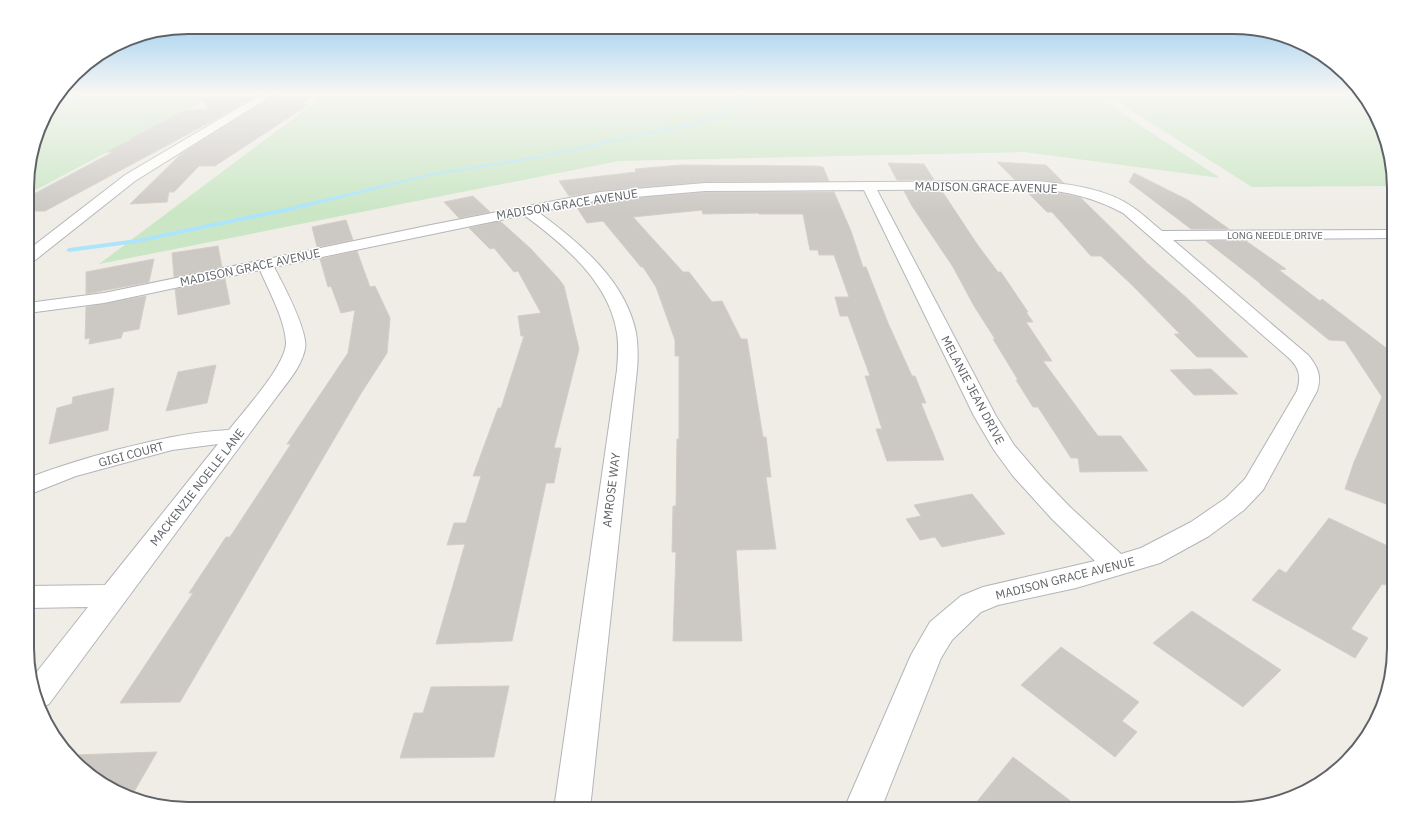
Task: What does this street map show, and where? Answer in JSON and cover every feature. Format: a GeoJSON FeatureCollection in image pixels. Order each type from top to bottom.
{"type":"FeatureCollection","features":[{"type":"Feature","properties":{"kind":"street"},"geometry":{"type":"LineString","coordinates":[[34,253],[108,193],[205,133]]}},
{"type":"Feature","properties":{"kind":"street","name":"MADISON GRACE AVENUE"},"geometry":{"type":"LineString","coordinates":[[34,307],[104,298],[600,196],[670,189],[725,187],[1025,185],[1049,186],[1078,190],[1117,203],[1128,210],[1156,236],[1297,355],[1307,367],[1310,381],[1307,391],[1254,484],[1235,504],[1200,529],[1150,556],[1076,577],[993,595],[971,604],[955,617],[941,631],[927,655],[865,802]]}},
{"type":"Feature","properties":{"kind":"street","name":"MELANIE JEAN DRIVE"},"geometry":{"type":"LineString","coordinates":[[869,187],[985,416],[1001,443],[1009,455],[1052,505],[1117,566]]}},
{"type":"Feature","properties":{"kind":"street","name":"AMROSE WAY"},"geometry":{"type":"LineString","coordinates":[[526,210],[570,246],[592,266],[601,278],[619,309],[626,330],[628,348],[627,370],[573,802]]}},
{"type":"Feature","properties":{"kind":"street","name":"LONG NEEDLE DRIVE"},"geometry":{"type":"LineString","coordinates":[[1156,236],[1387,234]]}},
{"type":"Feature","properties":{"kind":"street","name":"MACKENZIE NOELLE LANE"},"geometry":{"type":"LineString","coordinates":[[40,691],[268,395],[284,371],[296,344],[293,331],[265,264]]}},
{"type":"Feature","properties":{"kind":"street","name":"GIGI COURT"},"geometry":{"type":"LineString","coordinates":[[34,485],[68,471],[170,443],[195,439],[236,436]]}},
{"type":"Feature","properties":{"kind":"street"},"geometry":{"type":"LineString","coordinates":[[34,597],[112,596]]}},
{"type":"Feature","properties":{"kind":"green space"},"geometry":{"type":"Polygon","coordinates":[[[44,133],[143,133],[34,191],[35,168],[39,148],[44,133]]]}},
{"type":"Feature","properties":{"kind":"green space"},"geometry":{"type":"Polygon","coordinates":[[[274,133],[1152,133],[1220,178],[1024,152],[619,161],[99,264],[274,133]]]}},
{"type":"Feature","properties":{"kind":"green space"},"geometry":{"type":"Polygon","coordinates":[[[1167,133],[1377,133],[1379,138],[1386,168],[1387,186],[1252,187],[1167,133]]]}},
{"type":"Feature","properties":{"kind":"building"},"geometry":{"type":"Polygon","coordinates":[[[141,133],[190,133],[45,211],[34,211],[34,194],[113,152],[107,152],[134,138],[132,138],[141,133]]]}},
{"type":"Feature","properties":{"kind":"building"},"geometry":{"type":"Polygon","coordinates":[[[214,133],[265,133],[215,166],[199,166],[174,192],[169,192],[167,202],[130,204],[181,154],[214,133]]]}},
{"type":"Feature","properties":{"kind":"building"},"geometry":{"type":"Polygon","coordinates":[[[997,162],[1046,165],[1064,183],[1036,180],[1015,180],[997,162]]]}},
{"type":"Feature","properties":{"kind":"building"},"geometry":{"type":"Polygon","coordinates":[[[888,163],[924,164],[934,180],[897,180],[888,163]]]}},
{"type":"Feature","properties":{"kind":"building"},"geometry":{"type":"Polygon","coordinates":[[[681,165],[817,166],[823,167],[829,181],[705,182],[600,191],[569,196],[559,181],[636,172],[635,169],[681,165]]]}},
{"type":"Feature","properties":{"kind":"building"},"geometry":{"type":"Polygon","coordinates":[[[1134,173],[1188,200],[1229,229],[1191,229],[1129,182],[1134,173]]]}},
{"type":"Feature","properties":{"kind":"building"},"geometry":{"type":"Polygon","coordinates":[[[904,191],[942,191],[977,244],[998,272],[1001,272],[1028,312],[1026,312],[1033,322],[1026,322],[1052,361],[1043,361],[1098,436],[1121,436],[1148,471],[1080,472],[1078,458],[1071,458],[1038,407],[1033,407],[1016,380],[1018,380],[974,306],[953,267],[912,206],[904,191]]]}},
{"type":"Feature","properties":{"kind":"building"},"geometry":{"type":"Polygon","coordinates":[[[1026,191],[1047,191],[1080,197],[1148,264],[1188,299],[1248,357],[1197,357],[1174,334],[1180,334],[1132,285],[1101,256],[1091,256],[1052,212],[1047,212],[1026,191]]]}},
{"type":"Feature","properties":{"kind":"building"},"geometry":{"type":"Polygon","coordinates":[[[705,192],[834,192],[851,231],[863,267],[866,267],[888,323],[912,376],[915,376],[926,403],[921,403],[944,460],[887,461],[876,429],[882,429],[865,376],[870,376],[848,316],[840,316],[835,297],[849,297],[834,255],[819,255],[818,250],[810,250],[803,214],[703,214],[702,210],[633,217],[683,272],[689,272],[712,302],[722,301],[741,339],[747,339],[763,437],[766,437],[771,477],[766,477],[776,549],[736,550],[742,641],[673,641],[676,552],[672,552],[673,506],[676,506],[677,439],[679,439],[679,356],[675,356],[675,340],[656,287],[643,267],[641,267],[603,221],[587,223],[576,206],[600,201],[705,192]]]}},
{"type":"Feature","properties":{"kind":"building"},"geometry":{"type":"Polygon","coordinates":[[[473,196],[490,212],[459,218],[444,202],[473,196]]]}},
{"type":"Feature","properties":{"kind":"building"},"geometry":{"type":"Polygon","coordinates":[[[346,220],[353,240],[317,247],[312,227],[346,220]]]}},
{"type":"Feature","properties":{"kind":"building"},"geometry":{"type":"Polygon","coordinates":[[[500,221],[531,249],[564,286],[579,349],[554,448],[561,448],[554,483],[546,483],[512,641],[436,644],[465,544],[447,545],[454,523],[466,523],[481,476],[473,476],[498,408],[501,408],[524,336],[521,336],[518,316],[541,313],[518,271],[514,272],[494,248],[490,249],[469,228],[500,221]]]}},
{"type":"Feature","properties":{"kind":"building"},"geometry":{"type":"Polygon","coordinates":[[[1206,241],[1246,241],[1286,269],[1279,270],[1320,301],[1322,299],[1387,349],[1387,504],[1345,489],[1354,462],[1382,397],[1345,341],[1329,340],[1206,241]]]}},
{"type":"Feature","properties":{"kind":"building"},"geometry":{"type":"Polygon","coordinates":[[[218,246],[222,267],[174,277],[172,253],[218,246]]]}},
{"type":"Feature","properties":{"kind":"building"},"geometry":{"type":"Polygon","coordinates":[[[357,251],[370,287],[375,286],[390,318],[387,353],[360,395],[180,702],[120,703],[193,593],[189,593],[226,537],[230,537],[291,444],[287,444],[348,353],[355,310],[341,313],[331,286],[328,287],[320,259],[357,251]]]}},
{"type":"Feature","properties":{"kind":"building"},"geometry":{"type":"Polygon","coordinates":[[[154,259],[149,282],[86,294],[86,272],[154,259]]]}},
{"type":"Feature","properties":{"kind":"building"},"geometry":{"type":"Polygon","coordinates":[[[225,279],[230,304],[178,315],[175,289],[225,279]]]}},
{"type":"Feature","properties":{"kind":"building"},"geometry":{"type":"Polygon","coordinates":[[[146,296],[139,329],[123,332],[121,338],[89,344],[90,338],[85,339],[86,307],[146,296]]]}},
{"type":"Feature","properties":{"kind":"building"},"geometry":{"type":"Polygon","coordinates":[[[216,365],[207,403],[166,411],[178,372],[216,365]]]}},
{"type":"Feature","properties":{"kind":"building"},"geometry":{"type":"Polygon","coordinates":[[[1211,369],[1238,394],[1194,395],[1170,370],[1211,369]]]}},
{"type":"Feature","properties":{"kind":"building"},"geometry":{"type":"Polygon","coordinates":[[[114,388],[108,430],[49,444],[57,408],[72,404],[73,397],[114,388]]]}},
{"type":"Feature","properties":{"kind":"building"},"geometry":{"type":"Polygon","coordinates":[[[972,494],[1005,534],[942,547],[935,537],[920,540],[906,519],[921,516],[914,505],[972,494]]]}},
{"type":"Feature","properties":{"kind":"building"},"geometry":{"type":"Polygon","coordinates":[[[1329,518],[1387,546],[1387,582],[1385,585],[1382,584],[1351,629],[1368,638],[1355,658],[1252,600],[1279,569],[1286,573],[1329,518]]]}},
{"type":"Feature","properties":{"kind":"building"},"geometry":{"type":"Polygon","coordinates":[[[1192,611],[1281,670],[1243,707],[1153,643],[1192,611]]]}},
{"type":"Feature","properties":{"kind":"building"},"geometry":{"type":"Polygon","coordinates":[[[1061,647],[1139,702],[1122,721],[1137,732],[1115,757],[1021,685],[1061,647]]]}},
{"type":"Feature","properties":{"kind":"building"},"geometry":{"type":"Polygon","coordinates":[[[509,686],[494,757],[400,758],[414,713],[423,713],[431,687],[509,686]]]}},
{"type":"Feature","properties":{"kind":"building"},"geometry":{"type":"Polygon","coordinates":[[[157,752],[134,792],[102,776],[77,755],[157,752]]]}},
{"type":"Feature","properties":{"kind":"building"},"geometry":{"type":"Polygon","coordinates":[[[1013,757],[1072,802],[977,802],[1013,757]]]}},
{"type":"Feature","properties":{"kind":"waterway"},"geometry":{"type":"LineString","coordinates":[[69,250],[137,241],[290,209],[429,175],[539,157],[648,133]]}}]}
